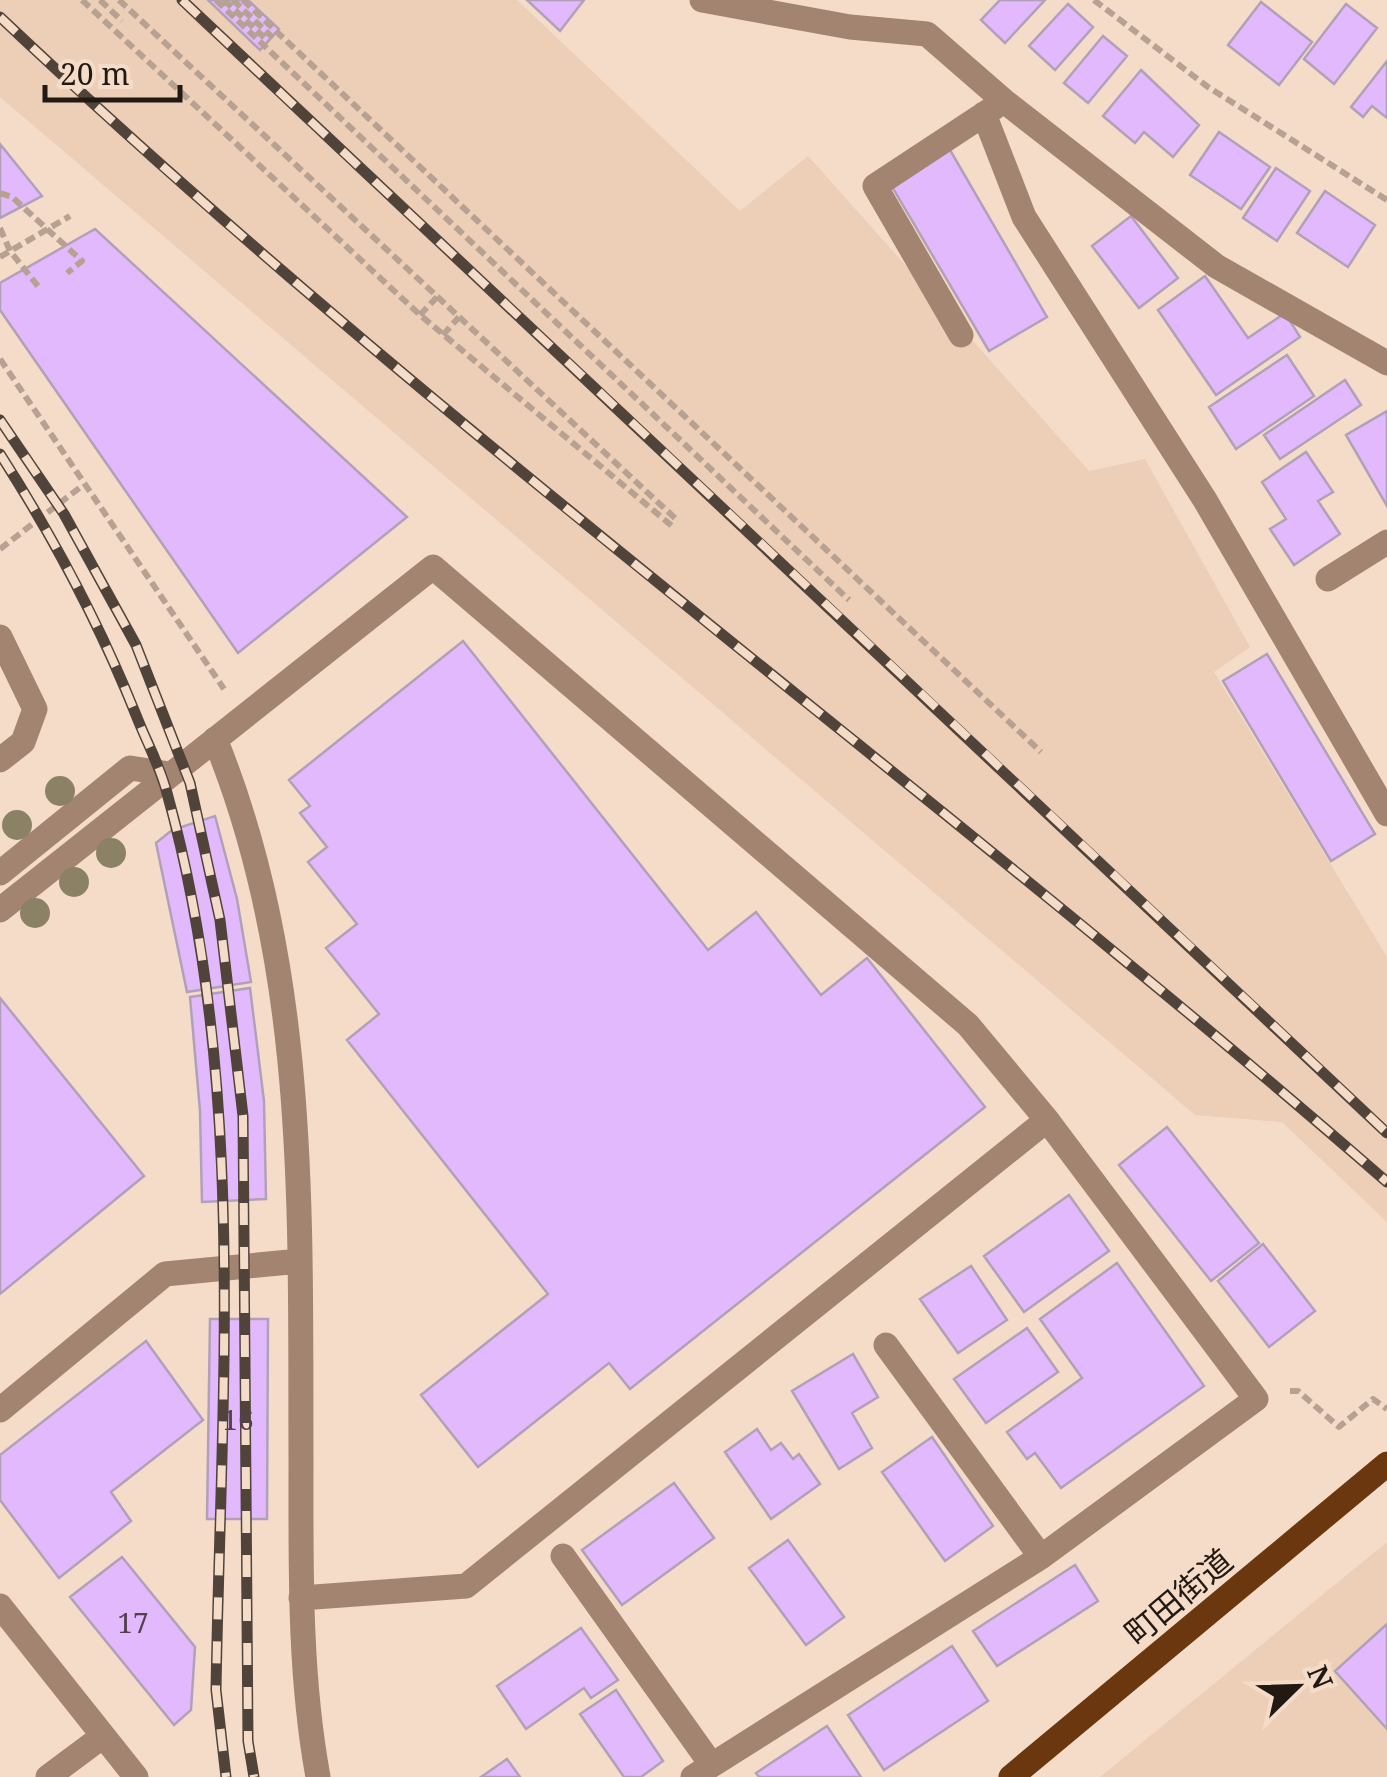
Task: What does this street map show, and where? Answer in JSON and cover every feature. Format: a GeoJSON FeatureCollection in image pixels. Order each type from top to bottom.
{"type":"FeatureCollection","features":[{"type":"Feature","properties":{"kind":"main road","name":"町田街道"},"geometry":{"type":"LineString","coordinates":[[1011,1777],[1387,1464]]}},
{"type":"Feature","properties":{"kind":"street"},"geometry":{"type":"LineString","coordinates":[[702,0],[850,27],[927,34],[994,108],[1216,266],[1387,363]]}},
{"type":"Feature","properties":{"kind":"street"},"geometry":{"type":"LineString","coordinates":[[960,335],[874,186],[994,108]]}},
{"type":"Feature","properties":{"kind":"street"},"geometry":{"type":"LineString","coordinates":[[994,108],[1024,217],[1205,500],[1387,814]]}},
{"type":"Feature","properties":{"kind":"street"},"geometry":{"type":"LineString","coordinates":[[1328,579],[1387,542]]}},
{"type":"Feature","properties":{"kind":"street"},"geometry":{"type":"LineString","coordinates":[[0,910],[433,568],[968,1025],[1046,1120],[1256,1399],[1042,1557],[702,1770],[563,1556]]}},
{"type":"Feature","properties":{"kind":"street"},"geometry":{"type":"LineString","coordinates":[[0,637],[35,709],[23,742],[0,760]]}},
{"type":"Feature","properties":{"kind":"street"},"geometry":{"type":"LineString","coordinates":[[215,739],[264,883],[292,1060],[300,1261],[301,1598],[310,1734],[318,1777]]}},
{"type":"Feature","properties":{"kind":"street"},"geometry":{"type":"LineString","coordinates":[[0,873],[130,768],[170,774]]}},
{"type":"Feature","properties":{"kind":"street"},"geometry":{"type":"LineString","coordinates":[[301,1598],[466,1586],[1046,1120]]}},
{"type":"Feature","properties":{"kind":"street"},"geometry":{"type":"LineString","coordinates":[[0,1410],[165,1274],[300,1261]]}},
{"type":"Feature","properties":{"kind":"street"},"geometry":{"type":"LineString","coordinates":[[886,1345],[1042,1557]]}},
{"type":"Feature","properties":{"kind":"street"},"geometry":{"type":"LineString","coordinates":[[0,1606],[136,1777]]}},
{"type":"Feature","properties":{"kind":"street"},"geometry":{"type":"LineString","coordinates":[[48,1777],[103,1736]]}},
{"type":"Feature","properties":{"kind":"path"},"geometry":{"type":"LineString","coordinates":[[82,0],[420,315],[674,523],[119,0]]}},
{"type":"Feature","properties":{"kind":"path"},"geometry":{"type":"LineString","coordinates":[[100,0],[122,20]]}},
{"type":"Feature","properties":{"kind":"path"},"geometry":{"type":"LineString","coordinates":[[216,0],[271,40]]}},
{"type":"Feature","properties":{"kind":"path"},"geometry":{"type":"LineString","coordinates":[[224,0],[1041,752]]}},
{"type":"Feature","properties":{"kind":"path"},"geometry":{"type":"LineString","coordinates":[[233,0],[849,600]]}},
{"type":"Feature","properties":{"kind":"path"},"geometry":{"type":"LineString","coordinates":[[243,0],[271,40]]}},
{"type":"Feature","properties":{"kind":"path"},"geometry":{"type":"LineString","coordinates":[[1094,0],[1208,87],[1387,200]]}},
{"type":"Feature","properties":{"kind":"path"},"geometry":{"type":"LineString","coordinates":[[114,30],[132,11]]}},
{"type":"Feature","properties":{"kind":"path"},"geometry":{"type":"LineString","coordinates":[[0,194],[12,196],[82,261],[67,273]]}},
{"type":"Feature","properties":{"kind":"path"},"geometry":{"type":"LineString","coordinates":[[0,257],[70,216]]}},
{"type":"Feature","properties":{"kind":"path"},"geometry":{"type":"LineString","coordinates":[[0,228],[10,251],[40,290]]}},
{"type":"Feature","properties":{"kind":"path"},"geometry":{"type":"LineString","coordinates":[[420,315],[437,297]]}},
{"type":"Feature","properties":{"kind":"path"},"geometry":{"type":"LineString","coordinates":[[443,334],[459,317]]}},
{"type":"Feature","properties":{"kind":"path"},"geometry":{"type":"LineString","coordinates":[[0,359],[82,486],[225,690]]}},
{"type":"Feature","properties":{"kind":"path"},"geometry":{"type":"LineString","coordinates":[[0,548],[82,486]]}},
{"type":"Feature","properties":{"kind":"path"},"geometry":{"type":"LineString","coordinates":[[1298,1391],[1338,1427],[1372,1400],[1387,1409]]}},
{"type":"Feature","properties":{"kind":"shaded area"},"geometry":{"type":"Polygon","coordinates":[[[0,0],[517,0],[740,211],[808,156],[1089,471],[1145,459],[1250,647],[1214,672],[1387,957],[1387,1222],[1282,1122],[1195,1115],[0,97],[0,0]]]}},
{"type":"Feature","properties":{"kind":"shaded area"},"geometry":{"type":"Polygon","coordinates":[[[1387,1542],[1387,1777],[1100,1777],[1387,1542]]]}},
{"type":"Feature","properties":{"kind":"building"},"geometry":{"type":"Polygon","coordinates":[[[208,0],[248,0],[279,29],[260,50],[208,0]]]}},
{"type":"Feature","properties":{"kind":"building"},"geometry":{"type":"Polygon","coordinates":[[[527,0],[584,0],[560,31],[527,0]]]}},
{"type":"Feature","properties":{"kind":"building"},"geometry":{"type":"Polygon","coordinates":[[[1000,0],[1045,0],[1005,43],[981,20],[1000,0]]]}},
{"type":"Feature","properties":{"kind":"building"},"geometry":{"type":"Polygon","coordinates":[[[1261,2],[1312,42],[1279,85],[1228,45],[1261,2]]]}},
{"type":"Feature","properties":{"kind":"building"},"geometry":{"type":"Polygon","coordinates":[[[1068,4],[1093,27],[1055,70],[1029,46],[1068,4]]]}},
{"type":"Feature","properties":{"kind":"building"},"geometry":{"type":"Polygon","coordinates":[[[1346,4],[1377,28],[1334,84],[1304,59],[1346,4]]]}},
{"type":"Feature","properties":{"kind":"building"},"geometry":{"type":"Polygon","coordinates":[[[1103,36],[1127,56],[1088,103],[1064,83],[1103,36]]]}},
{"type":"Feature","properties":{"kind":"building"},"geometry":{"type":"Polygon","coordinates":[[[1387,61],[1387,118],[1372,106],[1363,117],[1351,107],[1387,61]]]}},
{"type":"Feature","properties":{"kind":"building"},"geometry":{"type":"Polygon","coordinates":[[[1141,70],[1199,125],[1173,157],[1144,132],[1135,143],[1103,116],[1141,70]]]}},
{"type":"Feature","properties":{"kind":"building"},"geometry":{"type":"Polygon","coordinates":[[[1219,132],[1270,167],[1241,209],[1190,175],[1219,132]]]}},
{"type":"Feature","properties":{"kind":"building"},"geometry":{"type":"Polygon","coordinates":[[[0,144],[42,196],[0,218],[0,144]]]}},
{"type":"Feature","properties":{"kind":"building"},"geometry":{"type":"Polygon","coordinates":[[[950,150],[1047,317],[989,351],[891,185],[950,150]]]}},
{"type":"Feature","properties":{"kind":"building"},"geometry":{"type":"Polygon","coordinates":[[[1276,168],[1310,191],[1277,241],[1243,218],[1276,168]]]}},
{"type":"Feature","properties":{"kind":"building"},"geometry":{"type":"Polygon","coordinates":[[[1325,191],[1375,225],[1348,267],[1297,233],[1325,191]]]}},
{"type":"Feature","properties":{"kind":"building"},"geometry":{"type":"Polygon","coordinates":[[[1131,216],[1178,278],[1139,308],[1092,246],[1131,216]]]}},
{"type":"Feature","properties":{"kind":"building"},"geometry":{"type":"Polygon","coordinates":[[[95,229],[407,517],[238,653],[0,310],[0,283],[95,229]]]}},
{"type":"Feature","properties":{"kind":"building"},"geometry":{"type":"Polygon","coordinates":[[[1205,276],[1248,338],[1285,313],[1300,337],[1216,395],[1158,310],[1205,276]]]}},
{"type":"Feature","properties":{"kind":"building"},"geometry":{"type":"Polygon","coordinates":[[[1287,355],[1314,396],[1236,449],[1209,407],[1287,355]]]}},
{"type":"Feature","properties":{"kind":"building"},"geometry":{"type":"Polygon","coordinates":[[[1345,380],[1361,405],[1280,459],[1264,435],[1345,380]]]}},
{"type":"Feature","properties":{"kind":"building"},"geometry":{"type":"Polygon","coordinates":[[[1387,411],[1387,506],[1346,435],[1387,411]]]}},
{"type":"Feature","properties":{"kind":"building"},"geometry":{"type":"Polygon","coordinates":[[[1306,452],[1333,492],[1318,501],[1340,534],[1294,565],[1270,529],[1286,519],[1262,482],[1306,452]]]}},
{"type":"Feature","properties":{"kind":"building"},"geometry":{"type":"Polygon","coordinates":[[[463,641],[708,950],[756,912],[821,995],[867,958],[985,1107],[630,1389],[609,1363],[478,1467],[421,1395],[548,1294],[347,1040],[379,1014],[326,948],[357,924],[308,862],[327,847],[300,813],[310,806],[289,780],[463,641]]]}},
{"type":"Feature","properties":{"kind":"building"},"geometry":{"type":"Polygon","coordinates":[[[1267,654],[1375,834],[1331,861],[1223,681],[1267,654]]]}},
{"type":"Feature","properties":{"kind":"building"},"geometry":{"type":"Polygon","coordinates":[[[215,816],[237,899],[251,982],[187,992],[156,843],[172,830],[215,816]]]}},
{"type":"Feature","properties":{"kind":"building"},"geometry":{"type":"Polygon","coordinates":[[[250,988],[264,1101],[266,1199],[202,1202],[200,1111],[190,997],[250,988]]]}},
{"type":"Feature","properties":{"kind":"building"},"geometry":{"type":"Polygon","coordinates":[[[0,998],[144,1176],[0,1294],[0,998]]]}},
{"type":"Feature","properties":{"kind":"building"},"geometry":{"type":"Polygon","coordinates":[[[1167,1127],[1259,1243],[1211,1281],[1119,1165],[1167,1127]]]}},
{"type":"Feature","properties":{"kind":"building"},"geometry":{"type":"Polygon","coordinates":[[[1069,1195],[1109,1251],[1024,1312],[984,1256],[1069,1195]]]}},
{"type":"Feature","properties":{"kind":"building"},"geometry":{"type":"Polygon","coordinates":[[[1263,1244],[1315,1311],[1269,1347],[1218,1281],[1263,1244]]]}},
{"type":"Feature","properties":{"kind":"building"},"geometry":{"type":"Polygon","coordinates":[[[1117,1263],[1204,1386],[1061,1488],[1035,1453],[1027,1459],[1007,1432],[1082,1378],[1040,1319],[1117,1263]]]}},
{"type":"Feature","properties":{"kind":"building"},"geometry":{"type":"Polygon","coordinates":[[[971,1266],[1007,1320],[958,1353],[920,1299],[971,1266]]]}},
{"type":"Feature","properties":{"kind":"building"},"geometry":{"type":"Polygon","coordinates":[[[210,1319],[268,1319],[267,1519],[207,1519],[210,1319]]]}},
{"type":"Feature","properties":{"kind":"building"},"geometry":{"type":"Polygon","coordinates":[[[1027,1328],[1058,1372],[986,1423],[954,1379],[1027,1328]]]}},
{"type":"Feature","properties":{"kind":"building"},"geometry":{"type":"Polygon","coordinates":[[[146,1341],[203,1420],[111,1492],[131,1521],[59,1578],[0,1500],[0,1455],[146,1341]]]}},
{"type":"Feature","properties":{"kind":"building"},"geometry":{"type":"Polygon","coordinates":[[[853,1354],[878,1397],[852,1413],[872,1448],[839,1469],[792,1391],[853,1354]]]}},
{"type":"Feature","properties":{"kind":"building"},"geometry":{"type":"Polygon","coordinates":[[[757,1429],[771,1450],[781,1443],[793,1459],[799,1454],[820,1484],[771,1519],[725,1452],[757,1429]]]}},
{"type":"Feature","properties":{"kind":"building"},"geometry":{"type":"Polygon","coordinates":[[[932,1437],[993,1526],[945,1561],[882,1472],[932,1437]]]}},
{"type":"Feature","properties":{"kind":"building"},"geometry":{"type":"Polygon","coordinates":[[[674,1483],[714,1538],[622,1605],[582,1550],[674,1483]]]}},
{"type":"Feature","properties":{"kind":"building"},"geometry":{"type":"Polygon","coordinates":[[[788,1540],[844,1617],[806,1645],[749,1568],[788,1540]]]}},
{"type":"Feature","properties":{"kind":"building"},"geometry":{"type":"Polygon","coordinates":[[[122,1557],[195,1647],[191,1710],[174,1725],[70,1597],[122,1557]]]}},
{"type":"Feature","properties":{"kind":"building"},"geometry":{"type":"Polygon","coordinates":[[[1075,1565],[1098,1601],[997,1666],[973,1631],[1075,1565]]]}},
{"type":"Feature","properties":{"kind":"building"},"geometry":{"type":"Polygon","coordinates":[[[1387,1624],[1387,1729],[1335,1671],[1387,1624]]]}},
{"type":"Feature","properties":{"kind":"building"},"geometry":{"type":"Polygon","coordinates":[[[581,1628],[618,1680],[591,1698],[584,1688],[526,1729],[497,1686],[581,1628]]]}},
{"type":"Feature","properties":{"kind":"building"},"geometry":{"type":"Polygon","coordinates":[[[952,1646],[988,1701],[884,1770],[848,1715],[952,1646]]]}},
{"type":"Feature","properties":{"kind":"building"},"geometry":{"type":"Polygon","coordinates":[[[616,1690],[663,1761],[641,1777],[624,1777],[580,1714],[616,1690]]]}},
{"type":"Feature","properties":{"kind":"building"},"geometry":{"type":"Polygon","coordinates":[[[827,1726],[861,1777],[759,1777],[756,1773],[827,1726]]]}},
{"type":"Feature","properties":{"kind":"building"},"geometry":{"type":"Polygon","coordinates":[[[507,1759],[520,1777],[481,1777],[507,1759]]]}},
{"type":"Feature","properties":{"kind":"railway"},"geometry":{"type":"LineString","coordinates":[[182,0],[1387,1133]]}},
{"type":"Feature","properties":{"kind":"railway"},"geometry":{"type":"LineString","coordinates":[[0,17],[167,170],[338,318],[1215,1035],[1387,1182]]}},
{"type":"Feature","properties":{"kind":"railway"},"geometry":{"type":"LineString","coordinates":[[0,420],[64,514],[136,645],[190,783],[220,920],[243,1116],[248,1741],[254,1777]]}},
{"type":"Feature","properties":{"kind":"railway"},"geometry":{"type":"LineString","coordinates":[[0,454],[74,581],[122,681],[164,783],[193,903],[210,1014],[224,1238],[216,1690],[226,1777]]}}]}
